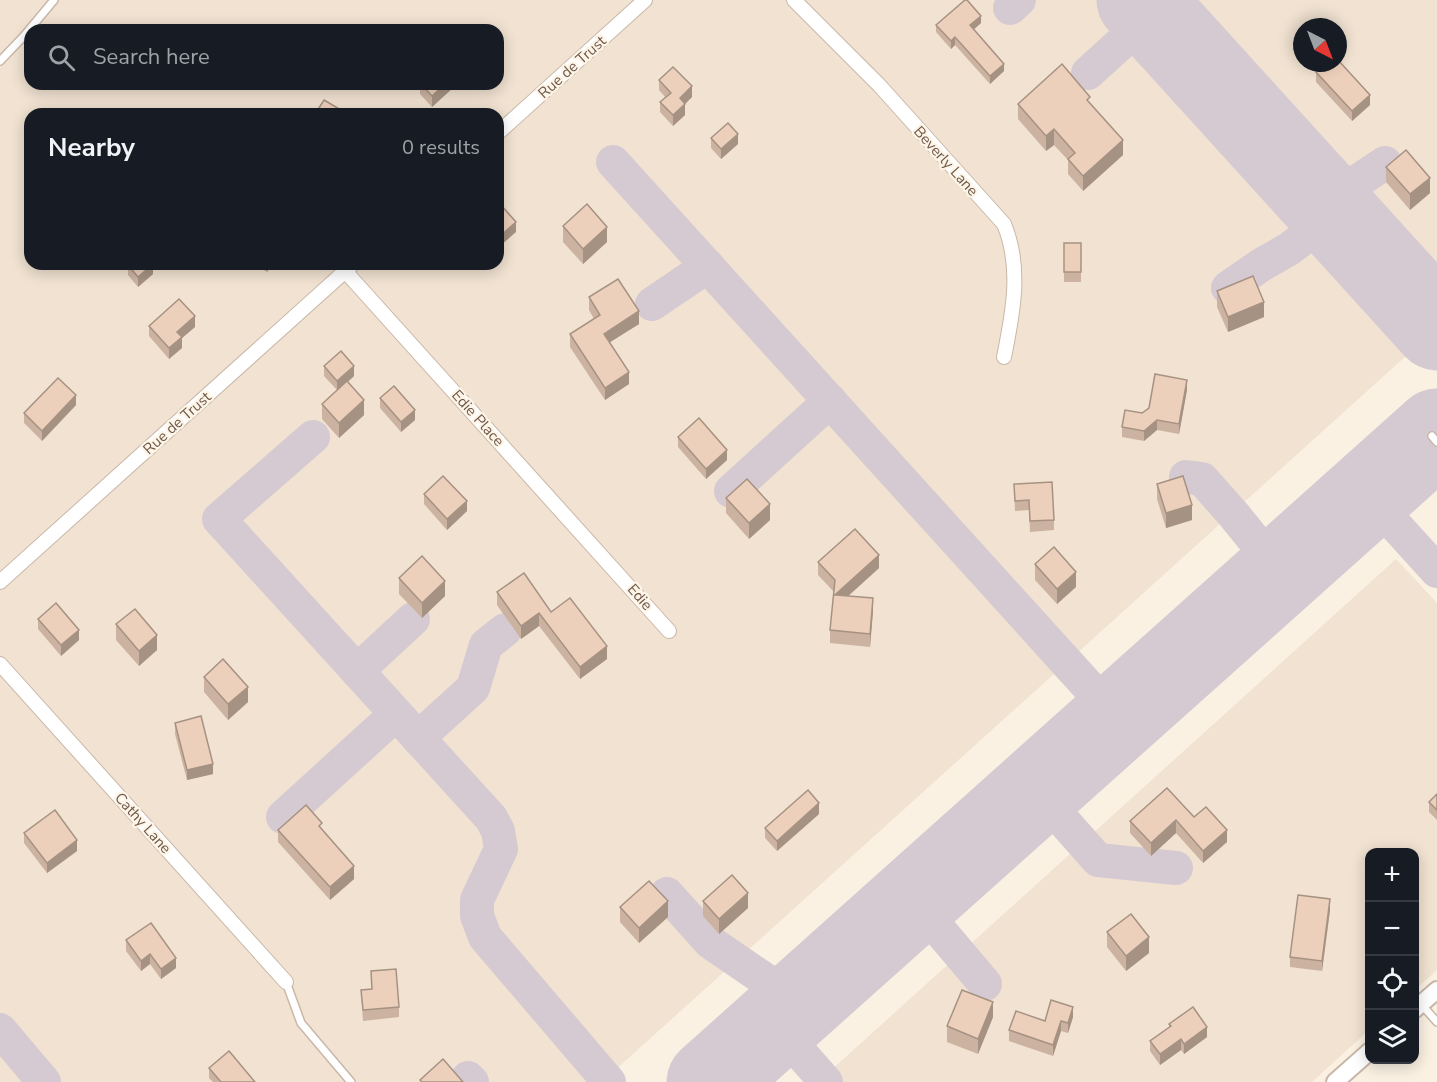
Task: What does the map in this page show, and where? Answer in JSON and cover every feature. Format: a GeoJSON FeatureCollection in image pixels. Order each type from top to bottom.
{"type":"FeatureCollection","features":[{"type":"Feature","properties":{"kind":"street","name":"Rue de Trust"},"geometry":{"type":"LineString","coordinates":[[504,128],[645,0]]}},
{"type":"Feature","properties":{"kind":"street","name":"Beverly Lane"},"geometry":{"type":"LineString","coordinates":[[794,0],[879,85],[1004,224],[1008,232],[1016,277],[1013,315],[1004,357]]}},
{"type":"Feature","properties":{"kind":"street","name":"Rue de Trust"},"geometry":{"type":"LineString","coordinates":[[0,582],[347,270]]}},
{"type":"Feature","properties":{"kind":"street","name":"Edie Place"},"geometry":{"type":"LineString","coordinates":[[351,270],[611,564]]}},
{"type":"Feature","properties":{"kind":"street","name":"Edie"},"geometry":{"type":"LineString","coordinates":[[611,564],[669,631]]}},
{"type":"Feature","properties":{"kind":"street","name":"Cathy Lane"},"geometry":{"type":"LineString","coordinates":[[0,664],[286,982]]}},
{"type":"Feature","properties":{"kind":"street"},"geometry":{"type":"LineString","coordinates":[[1419,1006],[1437,990]]}},
{"type":"Feature","properties":{"kind":"street"},"geometry":{"type":"LineString","coordinates":[[1335,1082],[1365,1055]]}},
{"type":"Feature","properties":{"kind":"lane"},"geometry":{"type":"LineString","coordinates":[[34,24],[54,0]]}},
{"type":"Feature","properties":{"kind":"lane"},"geometry":{"type":"LineString","coordinates":[[0,61],[24,36]]}},
{"type":"Feature","properties":{"kind":"lane"},"geometry":{"type":"LineString","coordinates":[[286,982],[301,1023],[351,1082]]}},
{"type":"Feature","properties":{"kind":"lane"},"geometry":{"type":"LineString","coordinates":[[1419,1008],[1437,1022]]}},
{"type":"Feature","properties":{"kind":"shaded area"},"geometry":{"type":"Polygon","coordinates":[[[0,0],[1437,0],[1437,328],[602,1082],[0,1082],[0,0]]]}},
{"type":"Feature","properties":{"kind":"shaded area"},"geometry":{"type":"Polygon","coordinates":[[[1396,559],[1437,603],[1437,970],[1419,986],[1419,848],[1365,848],[1365,1034],[1312,1082],[818,1082],[1396,559]]]}},
{"type":"Feature","properties":{"kind":"building"},"geometry":{"type":"Polygon","coordinates":[[[965,0],[981,16],[970,25],[1004,64],[990,76],[955,37],[951,41],[936,25],[965,0]]]}},
{"type":"Feature","properties":{"kind":"building"},"geometry":{"type":"Polygon","coordinates":[[[1062,64],[1090,97],[1087,100],[1123,140],[1083,176],[1068,159],[1075,153],[1054,129],[1046,136],[1018,104],[1062,64]]]}},
{"type":"Feature","properties":{"kind":"building"},"geometry":{"type":"Polygon","coordinates":[[[673,67],[692,86],[680,98],[685,104],[673,115],[660,102],[671,93],[659,80],[673,67]]]}},
{"type":"Feature","properties":{"kind":"building"},"geometry":{"type":"Polygon","coordinates":[[[1347,70],[1370,95],[1352,111],[1316,72],[1347,72],[1347,70]]]}},
{"type":"Feature","properties":{"kind":"building"},"geometry":{"type":"Polygon","coordinates":[[[426,90],[438,90],[432,96],[426,90]]]}},
{"type":"Feature","properties":{"kind":"building"},"geometry":{"type":"Polygon","coordinates":[[[324,100],[338,108],[319,108],[324,100]]]}},
{"type":"Feature","properties":{"kind":"building"},"geometry":{"type":"Polygon","coordinates":[[[728,123],[738,134],[721,149],[711,138],[728,123]]]}},
{"type":"Feature","properties":{"kind":"building"},"geometry":{"type":"Polygon","coordinates":[[[1406,150],[1430,178],[1410,194],[1386,167],[1406,150]]]}},
{"type":"Feature","properties":{"kind":"building"},"geometry":{"type":"Polygon","coordinates":[[[587,204],[607,227],[583,249],[563,226],[587,204]]]}},
{"type":"Feature","properties":{"kind":"building"},"geometry":{"type":"Polygon","coordinates":[[[504,208],[516,222],[504,233],[504,208]]]}},
{"type":"Feature","properties":{"kind":"building"},"geometry":{"type":"Polygon","coordinates":[[[1064,243],[1081,243],[1081,272],[1064,272],[1064,243]]]}},
{"type":"Feature","properties":{"kind":"building"},"geometry":{"type":"Polygon","coordinates":[[[132,270],[146,270],[138,277],[132,270]]]}},
{"type":"Feature","properties":{"kind":"building"},"geometry":{"type":"Polygon","coordinates":[[[1253,276],[1264,302],[1228,317],[1217,291],[1253,276]]]}},
{"type":"Feature","properties":{"kind":"building"},"geometry":{"type":"Polygon","coordinates":[[[618,279],[639,311],[604,334],[629,372],[605,388],[570,334],[600,315],[589,297],[618,279]]]}},
{"type":"Feature","properties":{"kind":"building"},"geometry":{"type":"Polygon","coordinates":[[[179,299],[195,316],[177,332],[182,337],[169,348],[149,326],[179,299]]]}},
{"type":"Feature","properties":{"kind":"building"},"geometry":{"type":"Polygon","coordinates":[[[341,351],[354,366],[337,381],[324,366],[341,351]]]}},
{"type":"Feature","properties":{"kind":"building"},"geometry":{"type":"Polygon","coordinates":[[[1155,374],[1187,380],[1179,424],[1157,420],[1144,431],[1122,427],[1125,410],[1142,413],[1149,408],[1155,374]]]}},
{"type":"Feature","properties":{"kind":"building"},"geometry":{"type":"Polygon","coordinates":[[[58,378],[76,395],[42,431],[24,413],[58,378]]]}},
{"type":"Feature","properties":{"kind":"building"},"geometry":{"type":"Polygon","coordinates":[[[347,381],[364,400],[339,423],[322,404],[347,381]]]}},
{"type":"Feature","properties":{"kind":"building"},"geometry":{"type":"Polygon","coordinates":[[[394,386],[415,410],[401,422],[380,398],[394,386]]]}},
{"type":"Feature","properties":{"kind":"building"},"geometry":{"type":"Polygon","coordinates":[[[699,418],[727,450],[706,469],[678,437],[699,418]]]}},
{"type":"Feature","properties":{"kind":"building"},"geometry":{"type":"Polygon","coordinates":[[[443,476],[467,501],[447,519],[424,494],[443,476]]]}},
{"type":"Feature","properties":{"kind":"building"},"geometry":{"type":"Polygon","coordinates":[[[1183,476],[1192,505],[1166,513],[1157,484],[1183,476]]]}},
{"type":"Feature","properties":{"kind":"building"},"geometry":{"type":"Polygon","coordinates":[[[747,479],[770,504],[749,523],[726,498],[747,479]]]}},
{"type":"Feature","properties":{"kind":"building"},"geometry":{"type":"Polygon","coordinates":[[[1052,482],[1054,520],[1030,521],[1029,500],[1015,501],[1014,484],[1052,482]]]}},
{"type":"Feature","properties":{"kind":"building"},"geometry":{"type":"Polygon","coordinates":[[[855,529],[879,555],[835,595],[873,598],[870,634],[830,630],[835,580],[818,562],[855,529]]]}},
{"type":"Feature","properties":{"kind":"building"},"geometry":{"type":"Polygon","coordinates":[[[1054,547],[1076,572],[1057,589],[1035,564],[1054,547]]]}},
{"type":"Feature","properties":{"kind":"building"},"geometry":{"type":"Polygon","coordinates":[[[422,556],[445,581],[422,603],[399,578],[422,556]]]}},
{"type":"Feature","properties":{"kind":"building"},"geometry":{"type":"Polygon","coordinates":[[[524,573],[551,612],[570,598],[607,646],[580,667],[539,613],[521,626],[497,592],[524,573]]]}},
{"type":"Feature","properties":{"kind":"building"},"geometry":{"type":"Polygon","coordinates":[[[56,603],[79,630],[61,645],[38,619],[56,603]]]}},
{"type":"Feature","properties":{"kind":"building"},"geometry":{"type":"Polygon","coordinates":[[[135,609],[157,635],[139,651],[116,624],[135,609]]]}},
{"type":"Feature","properties":{"kind":"building"},"geometry":{"type":"Polygon","coordinates":[[[223,659],[248,687],[228,704],[204,677],[223,659]]]}},
{"type":"Feature","properties":{"kind":"building"},"geometry":{"type":"Polygon","coordinates":[[[201,716],[213,764],[187,770],[175,723],[201,716]]]}},
{"type":"Feature","properties":{"kind":"building"},"geometry":{"type":"Polygon","coordinates":[[[1167,788],[1194,817],[1206,807],[1227,830],[1203,851],[1176,820],[1151,843],[1130,821],[1167,788]]]}},
{"type":"Feature","properties":{"kind":"building"},"geometry":{"type":"Polygon","coordinates":[[[808,790],[819,803],[777,841],[765,828],[808,790]]]}},
{"type":"Feature","properties":{"kind":"building"},"geometry":{"type":"Polygon","coordinates":[[[1437,794],[1437,810],[1429,802],[1437,794]]]}},
{"type":"Feature","properties":{"kind":"building"},"geometry":{"type":"Polygon","coordinates":[[[306,805],[322,823],[319,826],[354,866],[330,887],[278,830],[306,805]]]}},
{"type":"Feature","properties":{"kind":"building"},"geometry":{"type":"Polygon","coordinates":[[[55,810],[77,840],[47,863],[24,833],[55,810]]]}},
{"type":"Feature","properties":{"kind":"building"},"geometry":{"type":"Polygon","coordinates":[[[732,875],[748,893],[719,919],[703,901],[732,875]]]}},
{"type":"Feature","properties":{"kind":"building"},"geometry":{"type":"Polygon","coordinates":[[[649,881],[668,901],[639,928],[620,907],[649,881]]]}},
{"type":"Feature","properties":{"kind":"building"},"geometry":{"type":"Polygon","coordinates":[[[1298,895],[1330,899],[1322,961],[1290,957],[1298,895]]]}},
{"type":"Feature","properties":{"kind":"building"},"geometry":{"type":"Polygon","coordinates":[[[1131,914],[1149,937],[1126,956],[1107,932],[1131,914]]]}},
{"type":"Feature","properties":{"kind":"building"},"geometry":{"type":"Polygon","coordinates":[[[151,923],[176,958],[161,969],[150,954],[141,961],[126,940],[151,923]]]}},
{"type":"Feature","properties":{"kind":"building"},"geometry":{"type":"Polygon","coordinates":[[[396,969],[399,1007],[363,1010],[361,990],[372,989],[371,971],[396,969]]]}},
{"type":"Feature","properties":{"kind":"building"},"geometry":{"type":"Polygon","coordinates":[[[962,990],[993,1002],[978,1039],[947,1026],[962,990]]]}},
{"type":"Feature","properties":{"kind":"building"},"geometry":{"type":"Polygon","coordinates":[[[1051,1000],[1073,1007],[1068,1023],[1061,1021],[1053,1045],[1009,1030],[1016,1011],[1045,1021],[1051,1000]]]}},
{"type":"Feature","properties":{"kind":"building"},"geometry":{"type":"Polygon","coordinates":[[[1193,1007],[1207,1027],[1184,1044],[1181,1039],[1160,1054],[1150,1041],[1193,1007]]]}},
{"type":"Feature","properties":{"kind":"building"},"geometry":{"type":"Polygon","coordinates":[[[229,1051],[255,1082],[221,1082],[209,1068],[229,1051]]]}},
{"type":"Feature","properties":{"kind":"building"},"geometry":{"type":"Polygon","coordinates":[[[443,1059],[463,1082],[422,1082],[420,1080],[443,1059]]]}},
{"type":"Feature","properties":{"kind":"taxiway"},"geometry":{"type":"LineString","coordinates":[[1010,8],[1019,0]]}},
{"type":"Feature","properties":{"kind":"taxiway"},"geometry":{"type":"LineString","coordinates":[[1160,21],[1180,0]]}},
{"type":"Feature","properties":{"kind":"taxiway"},"geometry":{"type":"LineString","coordinates":[[1088,73],[1153,14]]}},
{"type":"Feature","properties":{"kind":"taxiway"},"geometry":{"type":"LineString","coordinates":[[613,162],[1117,718]]}},
{"type":"Feature","properties":{"kind":"taxiway"},"geometry":{"type":"LineString","coordinates":[[1325,203],[1385,163]]}},
{"type":"Feature","properties":{"kind":"taxiway"},"geometry":{"type":"LineString","coordinates":[[1228,288],[1289,249],[1335,214]]}},
{"type":"Feature","properties":{"kind":"taxiway"},"geometry":{"type":"LineString","coordinates":[[652,304],[708,266]]}},
{"type":"Feature","properties":{"kind":"taxiway"},"geometry":{"type":"LineString","coordinates":[[731,491],[830,401]]}},
{"type":"Feature","properties":{"kind":"taxiway"},"geometry":{"type":"LineString","coordinates":[[313,437],[219,519],[491,818],[498,831],[501,849],[477,900],[477,916],[485,937],[609,1082]]}},
{"type":"Feature","properties":{"kind":"taxiway"},"geometry":{"type":"LineString","coordinates":[[1186,477],[1202,479],[1280,572]]}},
{"type":"Feature","properties":{"kind":"taxiway"},"geometry":{"type":"LineString","coordinates":[[1367,494],[1437,571]]}},
{"type":"Feature","properties":{"kind":"taxiway"},"geometry":{"type":"LineString","coordinates":[[357,671],[413,619]]}},
{"type":"Feature","properties":{"kind":"taxiway"},"geometry":{"type":"LineString","coordinates":[[418,738],[473,688],[486,645],[505,630]]}},
{"type":"Feature","properties":{"kind":"taxiway"},"geometry":{"type":"LineString","coordinates":[[283,817],[396,714]]}},
{"type":"Feature","properties":{"kind":"taxiway"},"geometry":{"type":"LineString","coordinates":[[1036,790],[1098,860],[1176,868]]}},
{"type":"Feature","properties":{"kind":"taxiway"},"geometry":{"type":"LineString","coordinates":[[667,894],[710,942],[799,1003]]}},
{"type":"Feature","properties":{"kind":"taxiway"},"geometry":{"type":"LineString","coordinates":[[914,900],[985,984]]}},
{"type":"Feature","properties":{"kind":"taxiway"},"geometry":{"type":"LineString","coordinates":[[775,1024],[826,1082]]}},
{"type":"Feature","properties":{"kind":"taxiway"},"geometry":{"type":"LineString","coordinates":[[0,1030],[44,1082]]}},
{"type":"Feature","properties":{"kind":"taxiway"},"geometry":{"type":"LineString","coordinates":[[468,1078],[472,1082]]}},
{"type":"Feature","properties":{"kind":"runway"},"geometry":{"type":"LineString","coordinates":[[1140,0],[1437,327]]}},
{"type":"Feature","properties":{"kind":"runway"},"geometry":{"type":"LineString","coordinates":[[710,1082],[1437,432]]}}]}
